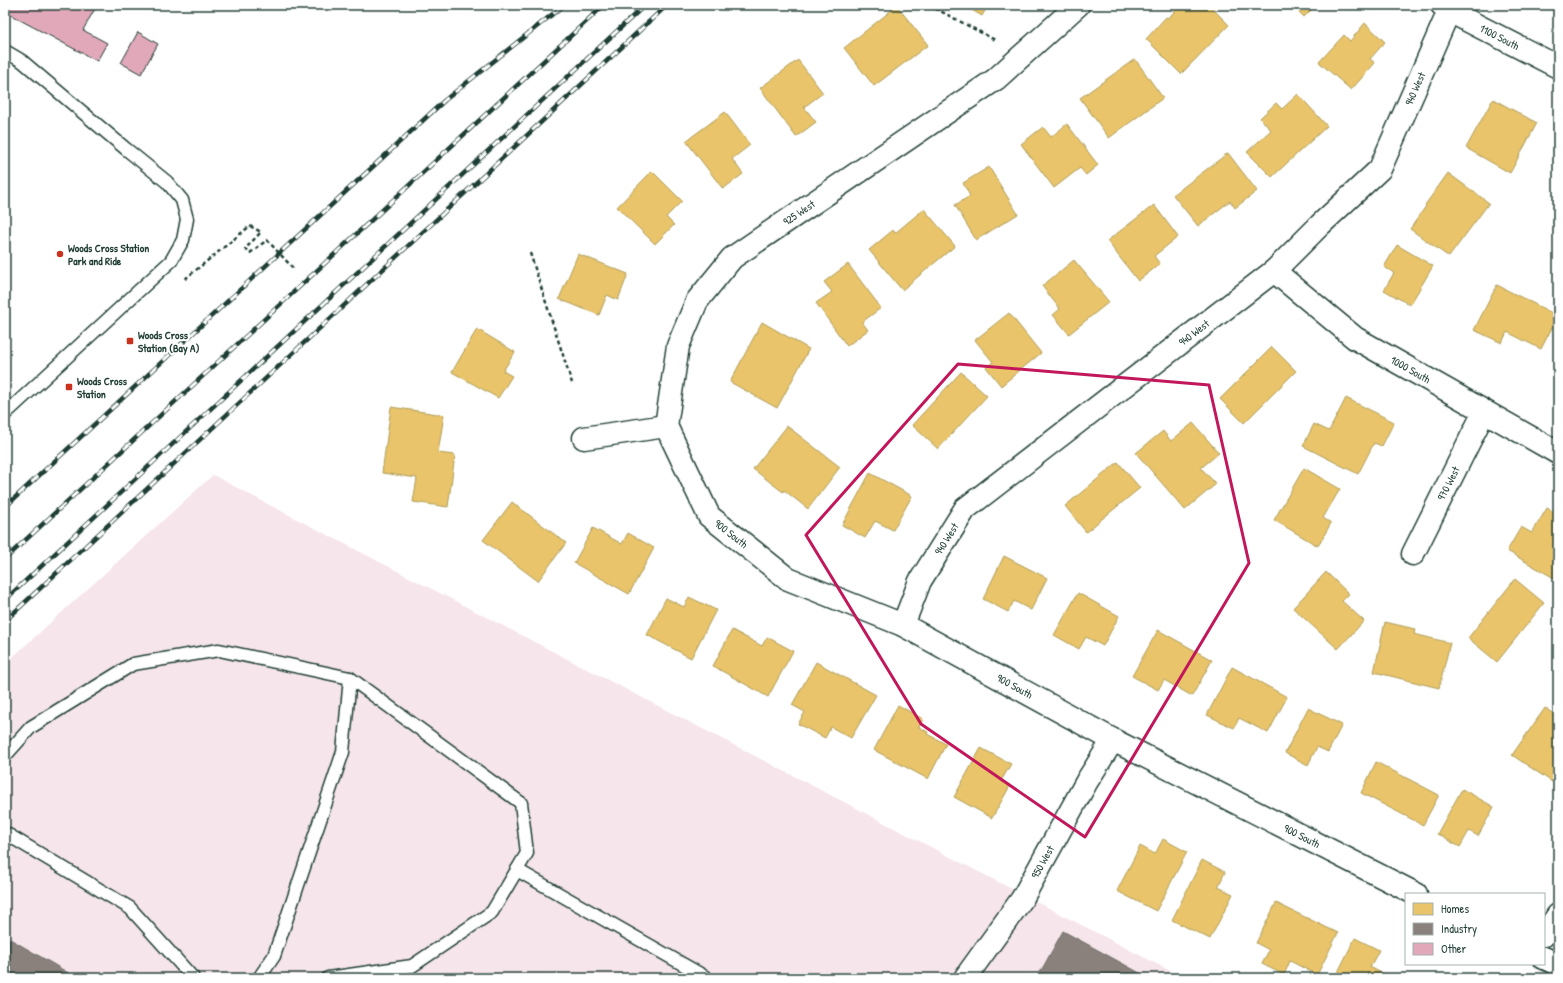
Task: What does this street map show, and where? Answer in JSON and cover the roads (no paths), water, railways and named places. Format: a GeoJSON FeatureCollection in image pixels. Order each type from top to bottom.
{"type":"FeatureCollection","features":[{"type":"Feature","properties":{"kind":"street","name":"925 West"},"geometry":{"type":"LineString","coordinates":[[666,426],[678,346],[696,301],[732,258],[996,79],[1078,5]]}},
{"type":"Feature","properties":{"kind":"street","name":"1100 South"},"geometry":{"type":"LineString","coordinates":[[1446,8],[1558,66]]}},
{"type":"Feature","properties":{"kind":"street","name":"940 West"},"geometry":{"type":"LineString","coordinates":[[903,625],[920,581],[965,509],[1274,271],[1320,225],[1380,169],[1446,8]]}},
{"type":"Feature","properties":{"kind":"street","name":"1000 South"},"geometry":{"type":"LineString","coordinates":[[1274,271],[1355,338],[1558,454]]}},
{"type":"Feature","properties":{"kind":"street","name":"970 West"},"geometry":{"type":"LineString","coordinates":[[1413,554],[1484,412]]}},
{"type":"Feature","properties":{"kind":"street"},"geometry":{"type":"LineString","coordinates":[[584,438],[666,426]]}},
{"type":"Feature","properties":{"kind":"street","name":"900 South"},"geometry":{"type":"LineString","coordinates":[[666,426],[709,516],[788,579],[903,625],[1113,740],[1414,893]]}},
{"type":"Feature","properties":{"kind":"street","name":"950 West"},"geometry":{"type":"LineString","coordinates":[[965,978],[1022,899],[1087,780],[1113,740]]}},
{"type":"Feature","properties":{"kind":"street"},"geometry":{"type":"LineString","coordinates":[[1545,934],[1558,915]]}},
{"type":"Feature","properties":{"kind":"street"},"geometry":{"type":"LineString","coordinates":[[1545,958],[1558,964]]}},
{"type":"Feature","properties":{"kind":"lane"},"geometry":{"type":"LineString","coordinates":[[5,51],[22,61],[167,182],[182,200],[187,219],[183,240],[171,261],[5,414]]}},
{"type":"Feature","properties":{"kind":"lane"},"geometry":{"type":"LineString","coordinates":[[5,756],[31,727],[133,664],[219,650],[350,678],[521,803],[527,853],[492,912],[412,966],[328,978]]}},
{"type":"Feature","properties":{"kind":"lane"},"geometry":{"type":"LineString","coordinates":[[259,978],[274,956],[342,752],[350,678]]}},
{"type":"Feature","properties":{"kind":"lane"},"geometry":{"type":"LineString","coordinates":[[5,833],[130,908],[193,978]]}},
{"type":"Feature","properties":{"kind":"lane"},"geometry":{"type":"LineString","coordinates":[[517,870],[707,978]]}},
{"type":"Feature","properties":{"kind":"railway"},"geometry":{"type":"LineString","coordinates":[[5,507],[445,100],[564,5]]}},
{"type":"Feature","properties":{"kind":"railway"},"geometry":{"type":"LineString","coordinates":[[5,559],[604,5]]}},
{"type":"Feature","properties":{"kind":"railway"},"geometry":{"type":"LineString","coordinates":[[5,600],[645,5]]}},
{"type":"Feature","properties":{"kind":"railway"},"geometry":{"type":"LineString","coordinates":[[5,621],[667,5]]}},
{"type":"Feature","properties":{"kind":"place","name":"Woods Cross Station Park and Ride"},"geometry":{"type":"Point","coordinates":[60,254]}},
{"type":"Feature","properties":{"kind":"place","name":"Woods Cross Station (Bay A)"},"geometry":{"type":"Point","coordinates":[130,341]}},
{"type":"Feature","properties":{"kind":"place","name":"Woods Cross Station"},"geometry":{"type":"Point","coordinates":[69,387]}}]}
